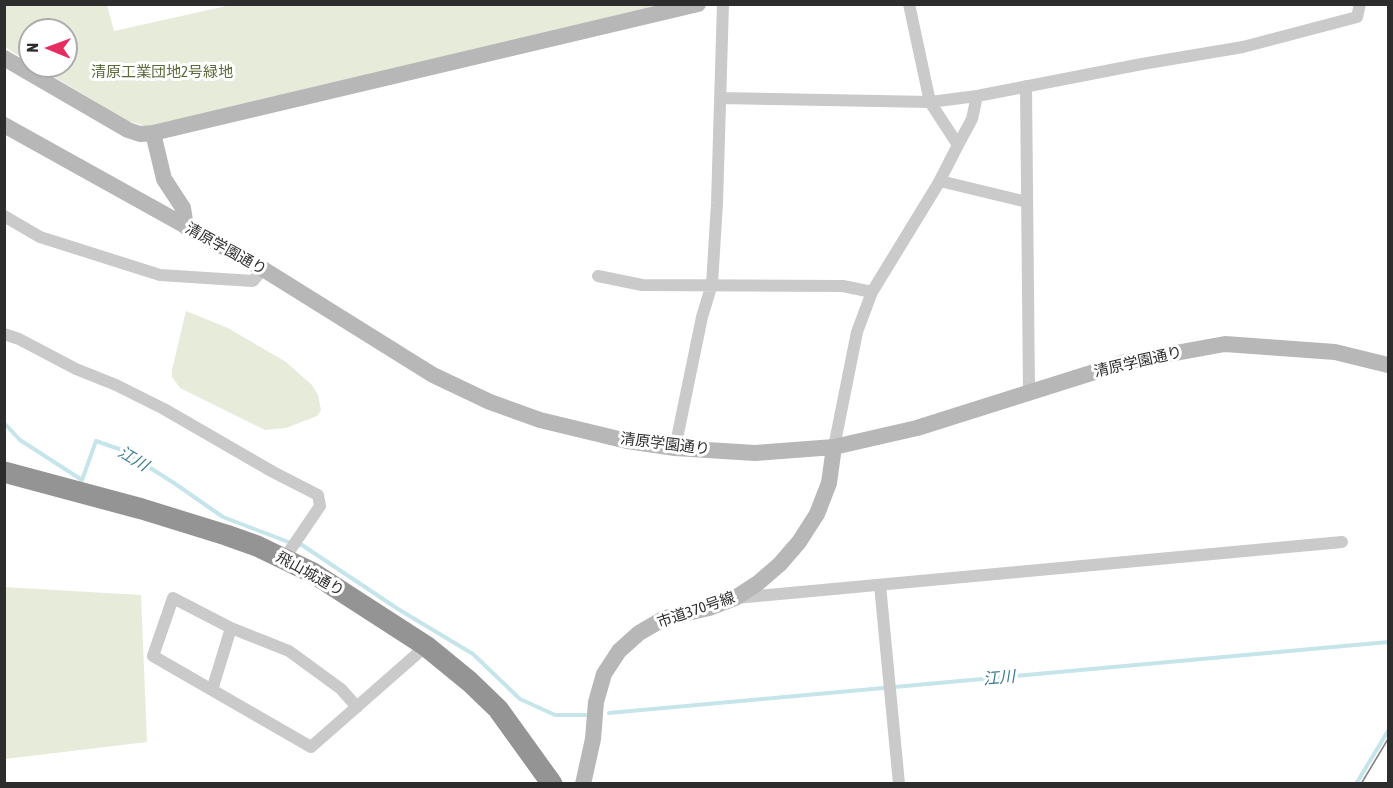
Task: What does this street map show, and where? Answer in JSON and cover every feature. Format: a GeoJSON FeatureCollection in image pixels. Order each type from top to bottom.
{"type":"FeatureCollection","features":[{"type":"Feature","properties":{"kind":"highway","name":"飛山城通り"},"geometry":{"type":"LineString","coordinates":[[4,472],[203,527],[257,546],[339,589],[426,646],[470,682],[498,709],[552,783]]}},
{"type":"Feature","properties":{"kind":"street"},"geometry":{"type":"LineString","coordinates":[[4,58],[128,130],[140,134],[153,134],[698,4]]}},
{"type":"Feature","properties":{"kind":"street"},"geometry":{"type":"LineString","coordinates":[[675,448],[702,317],[712,284],[717,203],[723,4]]}},
{"type":"Feature","properties":{"kind":"street"},"geometry":{"type":"LineString","coordinates":[[909,4],[930,102],[958,145]]}},
{"type":"Feature","properties":{"kind":"street"},"geometry":{"type":"LineString","coordinates":[[720,98],[930,102],[977,96],[1243,47],[1357,17],[1360,4]]}},
{"type":"Feature","properties":{"kind":"street"},"geometry":{"type":"LineString","coordinates":[[1026,86],[1029,393]]}},
{"type":"Feature","properties":{"kind":"street"},"geometry":{"type":"LineString","coordinates":[[834,447],[857,332],[872,292],[940,181],[972,119],[977,96]]}},
{"type":"Feature","properties":{"kind":"street","name":"清原学園通り"},"geometry":{"type":"LineString","coordinates":[[4,125],[263,269],[433,375],[490,402],[540,420],[627,441],[675,448],[755,453],[834,447],[917,428],[1126,362],[1225,344],[1335,352],[1389,365]]}},
{"type":"Feature","properties":{"kind":"street"},"geometry":{"type":"LineString","coordinates":[[153,134],[164,179],[183,208],[186,227]]}},
{"type":"Feature","properties":{"kind":"street"},"geometry":{"type":"LineString","coordinates":[[940,181],[1027,202]]}},
{"type":"Feature","properties":{"kind":"street"},"geometry":{"type":"LineString","coordinates":[[4,216],[40,237],[160,275],[253,281],[263,269]]}},
{"type":"Feature","properties":{"kind":"street"},"geometry":{"type":"LineString","coordinates":[[598,276],[642,285],[843,286],[872,292]]}},
{"type":"Feature","properties":{"kind":"street"},"geometry":{"type":"LineString","coordinates":[[4,334],[164,409],[273,472],[318,495],[320,506],[284,559]]}},
{"type":"Feature","properties":{"kind":"street","name":"市道370号線"},"geometry":{"type":"LineString","coordinates":[[583,783],[593,739],[596,702],[604,674],[619,651],[639,633],[665,618],[709,609],[735,598],[758,583],[780,564],[799,542],[817,514],[829,483],[834,447]]}},
{"type":"Feature","properties":{"kind":"street"},"geometry":{"type":"LineString","coordinates":[[735,598],[1342,542]]}},
{"type":"Feature","properties":{"kind":"street"},"geometry":{"type":"LineString","coordinates":[[880,585],[899,783]]}},
{"type":"Feature","properties":{"kind":"street"},"geometry":{"type":"LineString","coordinates":[[357,707],[341,689],[289,651],[231,628],[173,598],[153,656],[311,747],[357,707],[426,646]]}},
{"type":"Feature","properties":{"kind":"street"},"geometry":{"type":"LineString","coordinates":[[212,690],[231,628]]}},
{"type":"Feature","properties":{"kind":"green space","name":"清原工業団地2号緑地"},"geometry":{"type":"Polygon","coordinates":[[[235,4],[670,5],[149,127],[128,121],[56,78],[78,78],[78,18],[18,18],[18,55],[5,47],[5,5],[107,5],[114,31],[235,4]]]}},
{"type":"Feature","properties":{"kind":"green space"},"geometry":{"type":"Polygon","coordinates":[[[186,311],[228,328],[286,362],[312,385],[318,395],[321,410],[317,416],[286,428],[265,430],[180,388],[172,377],[172,370],[186,311]]]}},
{"type":"Feature","properties":{"kind":"green space"},"geometry":{"type":"Polygon","coordinates":[[[4,587],[141,595],[147,742],[5,759],[4,587]]]}},
{"type":"Feature","properties":{"kind":"waterway","name":"江川"},"geometry":{"type":"LineString","coordinates":[[4,423],[20,440],[82,480],[96,441],[122,450],[223,517],[291,543]]}},
{"type":"Feature","properties":{"kind":"waterway","name":"江川"},"geometry":{"type":"LineString","coordinates":[[297,545],[302,545],[398,609],[473,654],[520,699],[555,715],[586,715]]}},
{"type":"Feature","properties":{"kind":"waterway","name":"江川"},"geometry":{"type":"LineString","coordinates":[[609,713],[1388,642]]}},
{"type":"Feature","properties":{"kind":"waterway"},"geometry":{"type":"LineString","coordinates":[[1356,784],[1388,731]]}},
{"type":"Feature","properties":{"kind":"tram line"},"geometry":{"type":"LineString","coordinates":[[1361,784],[1388,739]]}}]}
